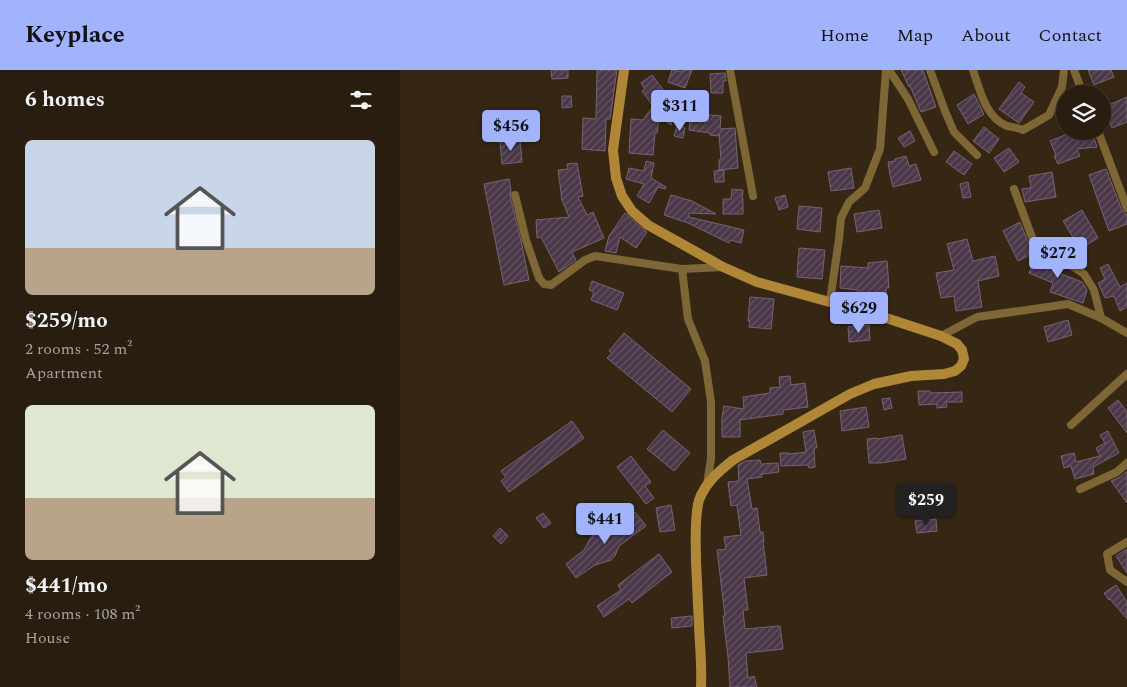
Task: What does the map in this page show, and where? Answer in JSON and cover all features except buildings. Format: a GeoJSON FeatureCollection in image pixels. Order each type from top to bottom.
{"type":"FeatureCollection","features":[{"type":"Feature","properties":{"kind":"main road"},"geometry":{"type":"LineString","coordinates":[[624,70],[613,150],[616,178],[622,196],[632,211],[648,225],[723,267],[757,282],[876,315],[941,336],[957,344],[962,350],[964,359],[961,366],[955,371],[944,374],[923,374],[892,379],[850,394],[733,460],[717,472],[707,484],[699,501],[696,532],[702,667],[701,687]]}},
{"type":"Feature","properties":{"kind":"street"},"geometry":{"type":"LineString","coordinates":[[730,70],[753,196]]}},
{"type":"Feature","properties":{"kind":"street"},"geometry":{"type":"LineString","coordinates":[[888,70],[908,100],[934,152]]}},
{"type":"Feature","properties":{"kind":"street"},"geometry":{"type":"LineString","coordinates":[[830,302],[841,218],[849,202],[865,188],[880,149],[888,70]]}},
{"type":"Feature","properties":{"kind":"street"},"geometry":{"type":"LineString","coordinates":[[930,70],[954,132],[978,155]]}},
{"type":"Feature","properties":{"kind":"street"},"geometry":{"type":"LineString","coordinates":[[973,70],[990,114],[1006,125],[1023,130],[1049,115],[1062,87],[1064,70]]}},
{"type":"Feature","properties":{"kind":"street"},"geometry":{"type":"LineString","coordinates":[[1074,70],[1080,85]]}},
{"type":"Feature","properties":{"kind":"street"},"geometry":{"type":"LineString","coordinates":[[1101,140],[1127,208]]}},
{"type":"Feature","properties":{"kind":"street"},"geometry":{"type":"LineString","coordinates":[[1014,188],[1034,240],[1084,274],[1094,290],[1101,318]]}},
{"type":"Feature","properties":{"kind":"street"},"geometry":{"type":"LineString","coordinates":[[516,195],[526,240],[539,278],[544,284],[551,285],[585,260],[595,256],[682,269],[723,267]]}},
{"type":"Feature","properties":{"kind":"street"},"geometry":{"type":"LineString","coordinates":[[682,269],[688,319],[705,361],[711,402],[711,458],[707,484]]}},
{"type":"Feature","properties":{"kind":"street"},"geometry":{"type":"LineString","coordinates":[[941,336],[977,317],[1068,304],[1101,318],[1127,333]]}},
{"type":"Feature","properties":{"kind":"street"},"geometry":{"type":"LineString","coordinates":[[1071,425],[1127,374]]}},
{"type":"Feature","properties":{"kind":"street"},"geometry":{"type":"LineString","coordinates":[[1080,490],[1117,472],[1127,463]]}},
{"type":"Feature","properties":{"kind":"street"},"geometry":{"type":"LineString","coordinates":[[1127,542],[1107,554],[1110,570],[1127,582]]}}]}
